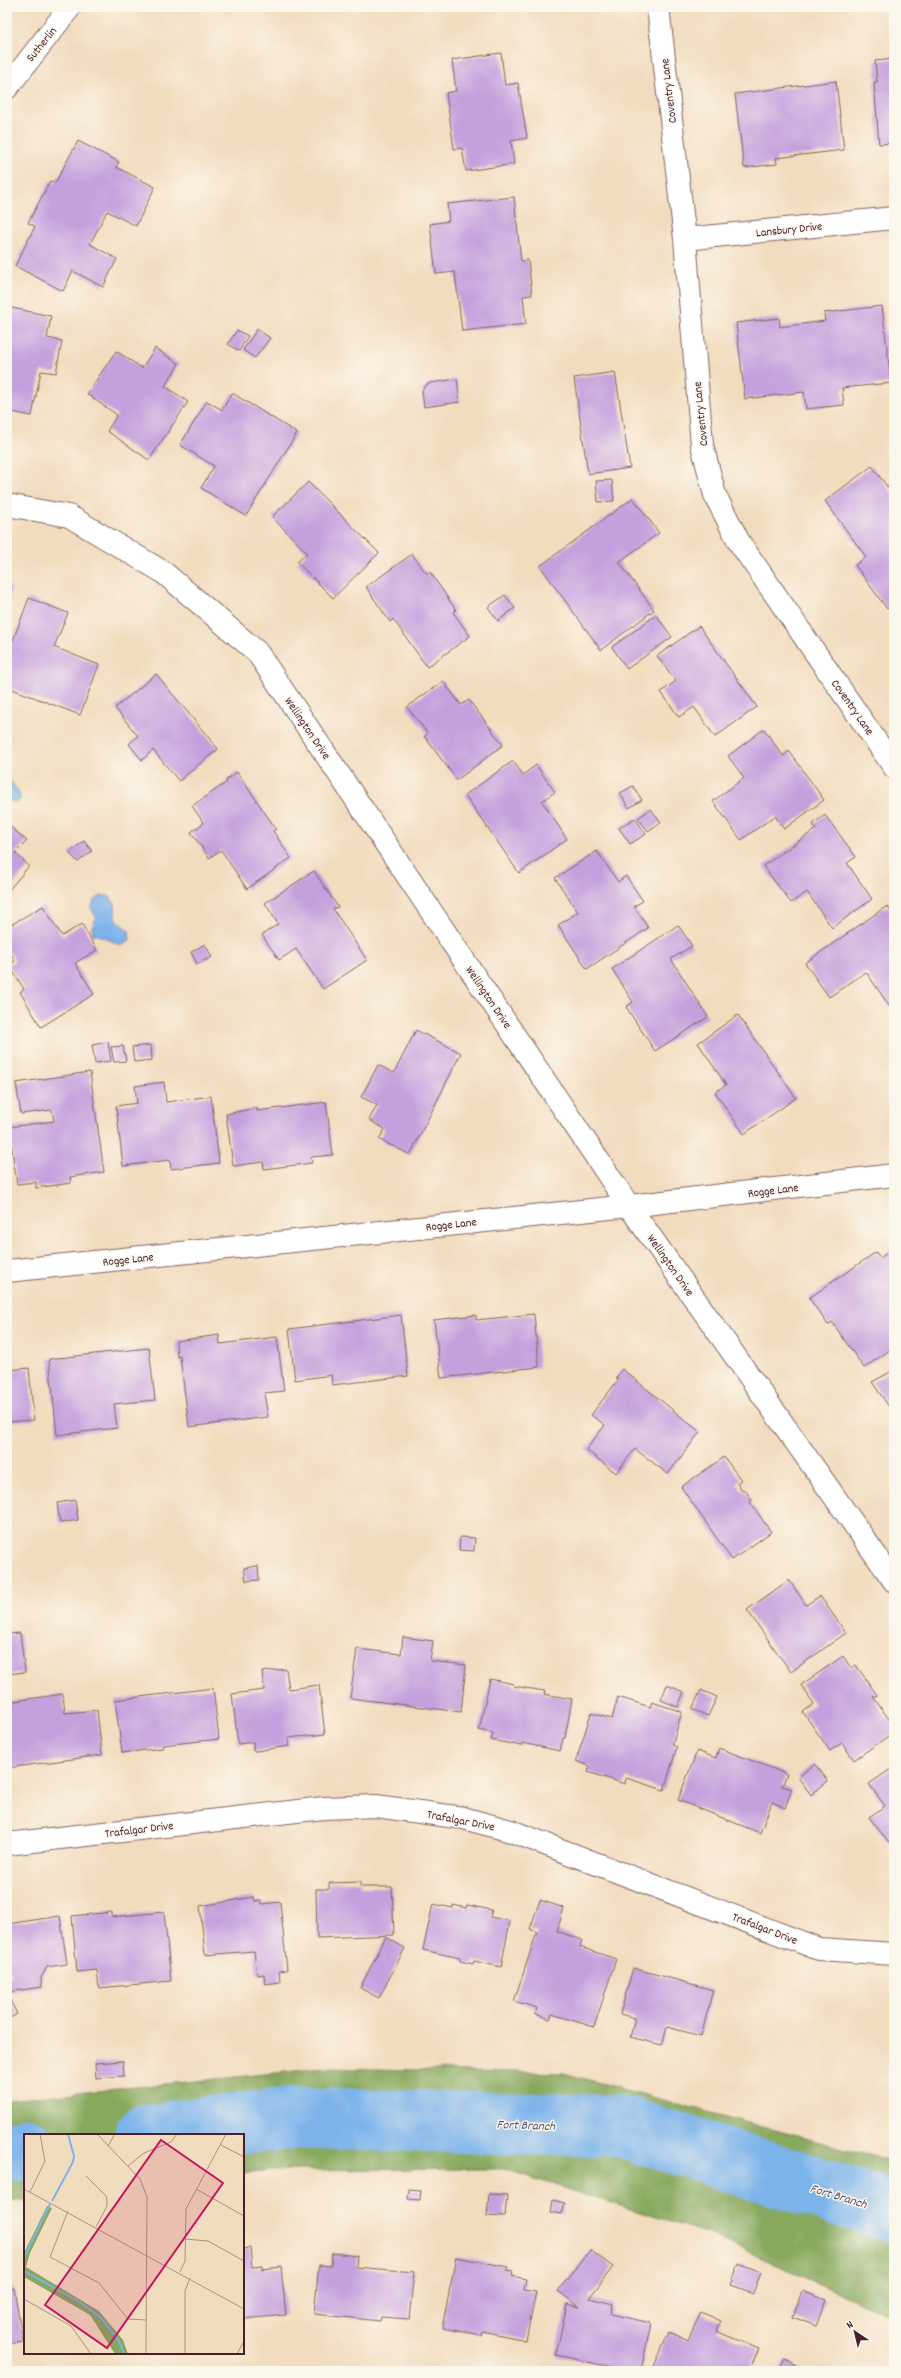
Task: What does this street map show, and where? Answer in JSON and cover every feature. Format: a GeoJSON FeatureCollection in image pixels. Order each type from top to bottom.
{"type":"FeatureCollection","features":[{"type":"Feature","properties":{"kind":"street","name":"Sutherlin"},"geometry":{"type":"LineString","coordinates":[[9,84],[70,7]]}},
{"type":"Feature","properties":{"kind":"street","name":"Coventry Lane"},"geometry":{"type":"LineString","coordinates":[[658,7],[685,239],[702,445],[715,495],[739,542],[894,767]]}},
{"type":"Feature","properties":{"kind":"street","name":"Lansbury Drive"},"geometry":{"type":"LineString","coordinates":[[685,239],[894,218]]}},
{"type":"Feature","properties":{"kind":"street","name":"Wellington Drive"},"geometry":{"type":"LineString","coordinates":[[7,505],[69,516],[163,572],[257,652],[629,1206],[894,1581]]}},
{"type":"Feature","properties":{"kind":"street","name":"Rogge Lane"},"geometry":{"type":"LineString","coordinates":[[7,1271],[629,1206],[894,1176]]}},
{"type":"Feature","properties":{"kind":"street","name":"Trafalgar Drive"},"geometry":{"type":"LineString","coordinates":[[7,1844],[324,1808],[376,1806],[463,1818],[511,1831],[819,1949],[894,1954]]}},
{"type":"Feature","properties":{"kind":"green space"},"geometry":{"type":"Polygon","coordinates":[[[325,2068],[563,2073],[894,2162],[894,2318],[709,2234],[504,2169],[270,2170],[244,2173],[244,2134],[24,2134],[24,2200],[7,2202],[7,2100],[325,2068]]]}},
{"type":"Feature","properties":{"kind":"water"},"geometry":{"type":"Polygon","coordinates":[[[7,777],[19,793],[20,800],[17,803],[7,800],[7,777]]]}},
{"type":"Feature","properties":{"kind":"water"},"geometry":{"type":"Polygon","coordinates":[[[101,896],[109,896],[115,904],[116,920],[129,931],[130,940],[120,945],[104,937],[93,934],[92,927],[96,917],[91,908],[95,900],[101,896]]]}},
{"type":"Feature","properties":{"kind":"building"},"geometry":{"type":"Polygon","coordinates":[[[501,53],[505,85],[518,83],[527,138],[511,141],[514,164],[466,171],[462,148],[454,149],[446,93],[456,91],[452,60],[501,53]]]}},
{"type":"Feature","properties":{"kind":"building"},"geometry":{"type":"Polygon","coordinates":[[[894,59],[894,143],[879,144],[874,82],[877,82],[875,61],[894,59]]]}},
{"type":"Feature","properties":{"kind":"building"},"geometry":{"type":"Polygon","coordinates":[[[836,81],[844,150],[776,158],[777,164],[744,168],[735,94],[836,81]]]}},
{"type":"Feature","properties":{"kind":"building"},"geometry":{"type":"Polygon","coordinates":[[[78,141],[119,162],[116,167],[155,187],[136,226],[107,211],[90,244],[117,259],[103,287],[73,271],[63,291],[15,266],[35,226],[28,223],[50,181],[55,183],[78,141]]]}},
{"type":"Feature","properties":{"kind":"building"},"geometry":{"type":"Polygon","coordinates":[[[514,197],[521,261],[528,260],[532,295],[523,296],[526,324],[462,331],[455,272],[436,274],[430,224],[449,221],[447,204],[514,197]]]}},
{"type":"Feature","properties":{"kind":"building"},"geometry":{"type":"Polygon","coordinates":[[[882,306],[891,383],[842,388],[844,405],[806,409],[804,392],[745,399],[736,323],[779,318],[780,327],[825,321],[824,313],[882,306]]]}},
{"type":"Feature","properties":{"kind":"building"},"geometry":{"type":"Polygon","coordinates":[[[7,307],[51,316],[47,338],[62,341],[56,373],[41,371],[32,416],[7,411],[7,307]]]}},
{"type":"Feature","properties":{"kind":"building"},"geometry":{"type":"Polygon","coordinates":[[[257,329],[270,338],[255,358],[243,350],[257,329]]]}},
{"type":"Feature","properties":{"kind":"building"},"geometry":{"type":"Polygon","coordinates":[[[237,330],[248,336],[239,351],[228,344],[237,330]]]}},
{"type":"Feature","properties":{"kind":"building"},"geometry":{"type":"Polygon","coordinates":[[[155,348],[179,364],[165,386],[188,402],[149,460],[107,431],[117,415],[87,394],[116,351],[142,368],[155,348]]]}},
{"type":"Feature","properties":{"kind":"building"},"geometry":{"type":"Polygon","coordinates":[[[615,372],[630,468],[588,474],[574,378],[615,372]]]}},
{"type":"Feature","properties":{"kind":"building"},"geometry":{"type":"Polygon","coordinates":[[[457,379],[460,402],[424,407],[422,391],[425,386],[430,383],[457,379]]]}},
{"type":"Feature","properties":{"kind":"building"},"geometry":{"type":"Polygon","coordinates":[[[232,393],[297,433],[246,516],[201,488],[214,466],[180,445],[207,401],[222,410],[232,393]]]}},
{"type":"Feature","properties":{"kind":"building"},"geometry":{"type":"Polygon","coordinates":[[[872,466],[894,496],[894,604],[887,609],[855,565],[866,557],[825,501],[872,466]]]}},
{"type":"Feature","properties":{"kind":"building"},"geometry":{"type":"Polygon","coordinates":[[[612,480],[614,501],[598,502],[596,481],[612,480]]]}},
{"type":"Feature","properties":{"kind":"building"},"geometry":{"type":"Polygon","coordinates":[[[308,482],[379,553],[333,598],[297,562],[307,553],[272,517],[308,482]]]}},
{"type":"Feature","properties":{"kind":"building"},"geometry":{"type":"Polygon","coordinates":[[[633,498],[659,533],[619,562],[654,610],[601,650],[540,566],[633,498]]]}},
{"type":"Feature","properties":{"kind":"building"},"geometry":{"type":"Polygon","coordinates":[[[412,554],[427,574],[430,572],[456,610],[453,612],[470,636],[427,667],[393,619],[390,622],[366,587],[412,554]]]}},
{"type":"Feature","properties":{"kind":"building"},"geometry":{"type":"Polygon","coordinates":[[[7,586],[11,587],[8,604],[7,604],[7,586]]]}},
{"type":"Feature","properties":{"kind":"building"},"geometry":{"type":"Polygon","coordinates":[[[505,595],[515,608],[498,621],[488,607],[505,595]]]}},
{"type":"Feature","properties":{"kind":"building"},"geometry":{"type":"Polygon","coordinates":[[[29,598],[68,613],[54,647],[99,665],[80,715],[7,687],[7,656],[29,598]]]}},
{"type":"Feature","properties":{"kind":"building"},"geometry":{"type":"Polygon","coordinates":[[[656,615],[672,637],[627,669],[612,647],[656,615]]]}},
{"type":"Feature","properties":{"kind":"building"},"geometry":{"type":"Polygon","coordinates":[[[699,626],[757,707],[715,737],[694,707],[679,717],[661,692],[676,681],[657,656],[699,626]]]}},
{"type":"Feature","properties":{"kind":"building"},"geometry":{"type":"Polygon","coordinates":[[[156,674],[218,749],[179,781],[153,750],[142,760],[129,744],[138,736],[115,708],[156,674]]]}},
{"type":"Feature","properties":{"kind":"building"},"geometry":{"type":"Polygon","coordinates":[[[443,681],[461,705],[469,700],[503,745],[457,780],[424,736],[428,734],[407,707],[443,681]]]}},
{"type":"Feature","properties":{"kind":"building"},"geometry":{"type":"Polygon","coordinates":[[[764,729],[783,756],[789,751],[824,800],[784,829],[775,816],[741,840],[713,801],[744,778],[728,756],[764,729]]]}},
{"type":"Feature","properties":{"kind":"building"},"geometry":{"type":"Polygon","coordinates":[[[513,761],[523,775],[536,765],[555,792],[542,801],[567,839],[519,873],[465,795],[513,761]]]}},
{"type":"Feature","properties":{"kind":"building"},"geometry":{"type":"Polygon","coordinates":[[[237,772],[276,829],[273,831],[291,858],[247,889],[221,850],[209,858],[191,832],[204,823],[192,806],[227,782],[226,780],[237,772]]]}},
{"type":"Feature","properties":{"kind":"building"},"geometry":{"type":"Polygon","coordinates":[[[633,786],[642,800],[629,808],[620,793],[633,786]]]}},
{"type":"Feature","properties":{"kind":"building"},"geometry":{"type":"Polygon","coordinates":[[[651,809],[661,822],[648,831],[638,818],[651,809]]]}},
{"type":"Feature","properties":{"kind":"building"},"geometry":{"type":"Polygon","coordinates":[[[825,815],[856,857],[847,863],[872,899],[832,928],[807,892],[791,903],[763,866],[816,829],[813,824],[825,815]]]}},
{"type":"Feature","properties":{"kind":"building"},"geometry":{"type":"Polygon","coordinates":[[[635,818],[646,834],[630,844],[619,828],[635,818]]]}},
{"type":"Feature","properties":{"kind":"building"},"geometry":{"type":"Polygon","coordinates":[[[7,824],[27,841],[15,853],[29,866],[7,892],[7,824]]]}},
{"type":"Feature","properties":{"kind":"building"},"geometry":{"type":"Polygon","coordinates":[[[84,841],[92,851],[78,862],[69,853],[84,841]]]}},
{"type":"Feature","properties":{"kind":"building"},"geometry":{"type":"Polygon","coordinates":[[[597,851],[618,882],[626,876],[643,901],[634,906],[648,928],[587,969],[558,925],[578,912],[555,878],[597,851]]]}},
{"type":"Feature","properties":{"kind":"building"},"geometry":{"type":"Polygon","coordinates":[[[314,871],[338,907],[333,909],[367,960],[323,989],[296,949],[279,960],[262,935],[278,924],[265,903],[314,871]]]}},
{"type":"Feature","properties":{"kind":"building"},"geometry":{"type":"Polygon","coordinates":[[[43,906],[62,936],[82,924],[97,950],[75,963],[94,994],[41,1027],[20,992],[24,989],[9,965],[15,961],[7,947],[7,927],[43,906]]]}},
{"type":"Feature","properties":{"kind":"building"},"geometry":{"type":"Polygon","coordinates":[[[887,906],[894,916],[894,1004],[890,1007],[866,972],[829,997],[805,963],[887,906]]]}},
{"type":"Feature","properties":{"kind":"building"},"geometry":{"type":"Polygon","coordinates":[[[678,925],[692,946],[671,959],[708,1017],[655,1051],[626,1007],[633,1002],[612,969],[678,925]]]}},
{"type":"Feature","properties":{"kind":"building"},"geometry":{"type":"Polygon","coordinates":[[[205,944],[212,957],[197,964],[191,952],[205,944]]]}},
{"type":"Feature","properties":{"kind":"building"},"geometry":{"type":"Polygon","coordinates":[[[738,1015],[796,1098],[744,1134],[715,1092],[726,1085],[698,1043],[738,1015]]]}},
{"type":"Feature","properties":{"kind":"building"},"geometry":{"type":"Polygon","coordinates":[[[416,1030],[461,1053],[410,1155],[379,1139],[385,1129],[369,1120],[377,1105],[361,1097],[378,1065],[394,1073],[416,1030]]]}},
{"type":"Feature","properties":{"kind":"building"},"geometry":{"type":"Polygon","coordinates":[[[108,1042],[111,1061],[95,1063],[92,1045],[108,1042]]]}},
{"type":"Feature","properties":{"kind":"building"},"geometry":{"type":"Polygon","coordinates":[[[151,1045],[152,1060],[134,1062],[132,1047],[151,1045]]]}},
{"type":"Feature","properties":{"kind":"building"},"geometry":{"type":"Polygon","coordinates":[[[123,1046],[126,1061],[114,1062],[111,1047],[123,1046]]]}},
{"type":"Feature","properties":{"kind":"building"},"geometry":{"type":"Polygon","coordinates":[[[90,1072],[104,1172],[70,1177],[71,1183],[36,1188],[36,1182],[17,1184],[9,1127],[54,1121],[52,1110],[21,1114],[16,1083],[90,1072]]]}},
{"type":"Feature","properties":{"kind":"building"},"geometry":{"type":"Polygon","coordinates":[[[164,1082],[166,1102],[211,1096],[219,1163],[171,1169],[170,1160],[123,1166],[116,1106],[137,1103],[135,1086],[164,1082]]]}},
{"type":"Feature","properties":{"kind":"building"},"geometry":{"type":"Polygon","coordinates":[[[326,1102],[333,1155],[311,1157],[312,1163],[264,1169],[263,1162],[233,1166],[226,1114],[257,1108],[257,1111],[326,1102]]]}},
{"type":"Feature","properties":{"kind":"building"},"geometry":{"type":"Polygon","coordinates":[[[894,1248],[894,1347],[864,1368],[832,1322],[828,1325],[809,1298],[876,1252],[880,1258],[894,1248]]]}},
{"type":"Feature","properties":{"kind":"building"},"geometry":{"type":"Polygon","coordinates":[[[534,1314],[539,1367],[441,1378],[434,1320],[476,1315],[476,1320],[534,1314]]]}},
{"type":"Feature","properties":{"kind":"building"},"geometry":{"type":"Polygon","coordinates":[[[401,1315],[408,1376],[332,1385],[331,1375],[295,1380],[289,1329],[401,1315]]]}},
{"type":"Feature","properties":{"kind":"building"},"geometry":{"type":"Polygon","coordinates":[[[219,1335],[220,1344],[277,1337],[284,1391],[264,1393],[268,1417],[189,1427],[180,1356],[177,1357],[176,1341],[219,1335]]]}},
{"type":"Feature","properties":{"kind":"building"},"geometry":{"type":"Polygon","coordinates":[[[149,1348],[155,1400],[114,1404],[117,1428],[57,1435],[49,1359],[149,1348]]]}},
{"type":"Feature","properties":{"kind":"building"},"geometry":{"type":"Polygon","coordinates":[[[29,1368],[34,1420],[7,1422],[7,1370],[29,1368]]]}},
{"type":"Feature","properties":{"kind":"building"},"geometry":{"type":"Polygon","coordinates":[[[622,1369],[700,1432],[668,1474],[635,1449],[616,1473],[586,1450],[605,1425],[591,1415],[618,1380],[616,1378],[622,1369]]]}},
{"type":"Feature","properties":{"kind":"building"},"geometry":{"type":"Polygon","coordinates":[[[894,1370],[894,1414],[872,1382],[894,1370]]]}},
{"type":"Feature","properties":{"kind":"building"},"geometry":{"type":"Polygon","coordinates":[[[724,1457],[741,1480],[737,1483],[742,1491],[745,1490],[752,1500],[750,1502],[771,1532],[732,1560],[681,1487],[724,1457]]]}},
{"type":"Feature","properties":{"kind":"building"},"geometry":{"type":"Polygon","coordinates":[[[75,1500],[78,1520],[60,1523],[57,1503],[75,1500]]]}},
{"type":"Feature","properties":{"kind":"building"},"geometry":{"type":"Polygon","coordinates":[[[460,1537],[475,1538],[474,1551],[459,1550],[460,1537]]]}},
{"type":"Feature","properties":{"kind":"building"},"geometry":{"type":"Polygon","coordinates":[[[258,1566],[259,1580],[246,1581],[244,1568],[258,1566]]]}},
{"type":"Feature","properties":{"kind":"building"},"geometry":{"type":"Polygon","coordinates":[[[789,1580],[806,1605],[820,1596],[846,1633],[791,1672],[747,1610],[789,1580]]]}},
{"type":"Feature","properties":{"kind":"building"},"geometry":{"type":"Polygon","coordinates":[[[20,1633],[25,1672],[7,1674],[7,1634],[20,1633]]]}},
{"type":"Feature","properties":{"kind":"building"},"geometry":{"type":"Polygon","coordinates":[[[403,1637],[433,1641],[430,1661],[466,1665],[461,1712],[350,1698],[357,1649],[401,1654],[403,1637]]]}},
{"type":"Feature","properties":{"kind":"building"},"geometry":{"type":"Polygon","coordinates":[[[843,1656],[851,1668],[856,1665],[877,1695],[873,1697],[894,1726],[894,1732],[854,1760],[842,1743],[830,1751],[803,1712],[814,1704],[801,1685],[843,1656]]]}},
{"type":"Feature","properties":{"kind":"building"},"geometry":{"type":"Polygon","coordinates":[[[286,1669],[289,1689],[319,1685],[325,1734],[288,1738],[289,1746],[256,1751],[253,1751],[253,1742],[238,1744],[232,1694],[264,1690],[262,1672],[286,1669]]]}},
{"type":"Feature","properties":{"kind":"building"},"geometry":{"type":"Polygon","coordinates":[[[490,1679],[514,1684],[513,1686],[545,1691],[544,1694],[572,1699],[565,1738],[563,1738],[560,1751],[522,1743],[522,1746],[491,1740],[493,1733],[479,1730],[490,1679]]]}},
{"type":"Feature","properties":{"kind":"building"},"geometry":{"type":"Polygon","coordinates":[[[667,1685],[684,1692],[678,1707],[661,1700],[667,1685]]]}},
{"type":"Feature","properties":{"kind":"building"},"geometry":{"type":"Polygon","coordinates":[[[213,1688],[219,1739],[163,1745],[163,1748],[122,1753],[115,1700],[213,1688]]]}},
{"type":"Feature","properties":{"kind":"building"},"geometry":{"type":"Polygon","coordinates":[[[701,1690],[717,1697],[708,1716],[692,1709],[701,1690]]]}},
{"type":"Feature","properties":{"kind":"building"},"geometry":{"type":"Polygon","coordinates":[[[63,1694],[65,1713],[97,1710],[102,1755],[7,1768],[7,1702],[63,1694]]]}},
{"type":"Feature","properties":{"kind":"building"},"geometry":{"type":"Polygon","coordinates":[[[618,1697],[650,1707],[652,1702],[682,1712],[672,1745],[677,1747],[664,1790],[626,1778],[625,1784],[588,1772],[590,1766],[576,1761],[591,1713],[612,1719],[618,1697]]]}},
{"type":"Feature","properties":{"kind":"building"},"geometry":{"type":"Polygon","coordinates":[[[719,1748],[787,1774],[782,1786],[792,1789],[785,1808],[772,1802],[760,1833],[678,1800],[697,1751],[716,1758],[719,1748]]]}},
{"type":"Feature","properties":{"kind":"building"},"geometry":{"type":"Polygon","coordinates":[[[815,1764],[828,1781],[811,1795],[798,1777],[815,1764]]]}},
{"type":"Feature","properties":{"kind":"building"},"geometry":{"type":"Polygon","coordinates":[[[894,1767],[894,1839],[889,1843],[869,1817],[885,1806],[869,1784],[894,1767]]]}},
{"type":"Feature","properties":{"kind":"building"},"geometry":{"type":"Polygon","coordinates":[[[360,1882],[360,1887],[392,1887],[394,1935],[317,1938],[316,1889],[329,1889],[329,1883],[360,1882]]]}},
{"type":"Feature","properties":{"kind":"building"},"geometry":{"type":"Polygon","coordinates":[[[254,1897],[255,1901],[261,1901],[262,1904],[280,1902],[287,1970],[279,1971],[280,1982],[265,1984],[264,1974],[257,1975],[254,1951],[205,1955],[200,1906],[254,1897]]]}},
{"type":"Feature","properties":{"kind":"building"},"geometry":{"type":"Polygon","coordinates":[[[540,1900],[564,1908],[557,1931],[582,1940],[580,1947],[616,1959],[594,2027],[552,2014],[550,2019],[535,2014],[537,2008],[514,2001],[537,1932],[530,1929],[540,1900]]]}},
{"type":"Feature","properties":{"kind":"building"},"geometry":{"type":"Polygon","coordinates":[[[433,1904],[453,1908],[453,1905],[466,1908],[467,1905],[492,1910],[490,1917],[510,1921],[501,1967],[474,1961],[473,1964],[460,1961],[460,1958],[423,1950],[433,1904]]]}},
{"type":"Feature","properties":{"kind":"building"},"geometry":{"type":"Polygon","coordinates":[[[112,1912],[112,1917],[164,1912],[171,1981],[99,1988],[97,1970],[77,1972],[72,1916],[112,1912]]]}},
{"type":"Feature","properties":{"kind":"building"},"geometry":{"type":"Polygon","coordinates":[[[60,1916],[67,1964],[47,1967],[41,1978],[42,1987],[7,1992],[7,1984],[12,1975],[11,1970],[7,1971],[7,1924],[60,1916]]]}},
{"type":"Feature","properties":{"kind":"building"},"geometry":{"type":"Polygon","coordinates":[[[386,1937],[405,1948],[379,1998],[360,1988],[386,1937]]]}},
{"type":"Feature","properties":{"kind":"building"},"geometry":{"type":"Polygon","coordinates":[[[633,1968],[713,1990],[701,2036],[667,2027],[662,2045],[630,2037],[635,2018],[620,2014],[633,1968]]]}},
{"type":"Feature","properties":{"kind":"building"},"geometry":{"type":"Polygon","coordinates":[[[7,1994],[17,2014],[7,2020],[7,1994]]]}},
{"type":"Feature","properties":{"kind":"building"},"geometry":{"type":"Polygon","coordinates":[[[123,2061],[124,2076],[96,2078],[95,2063],[123,2061]]]}},
{"type":"Feature","properties":{"kind":"building"},"geometry":{"type":"Polygon","coordinates":[[[409,2189],[421,2190],[420,2200],[408,2199],[409,2189]]]}},
{"type":"Feature","properties":{"kind":"building"},"geometry":{"type":"Polygon","coordinates":[[[489,2194],[507,2195],[505,2217],[487,2216],[489,2194]]]}},
{"type":"Feature","properties":{"kind":"building"},"geometry":{"type":"Polygon","coordinates":[[[553,2200],[565,2203],[562,2214],[551,2212],[553,2200]]]}},
{"type":"Feature","properties":{"kind":"building"},"geometry":{"type":"Polygon","coordinates":[[[250,2248],[252,2267],[262,2266],[262,2269],[281,2267],[286,2315],[244,2319],[244,2249],[250,2248]]]}},
{"type":"Feature","properties":{"kind":"building"},"geometry":{"type":"Polygon","coordinates":[[[590,2250],[613,2267],[589,2298],[613,2304],[611,2314],[651,2323],[641,2371],[629,2371],[556,2355],[567,2304],[579,2307],[558,2291],[590,2250]]]}},
{"type":"Feature","properties":{"kind":"building"},"geometry":{"type":"Polygon","coordinates":[[[332,2253],[357,2256],[356,2267],[414,2272],[409,2319],[381,2317],[380,2321],[314,2314],[319,2265],[331,2266],[332,2253]]]}},
{"type":"Feature","properties":{"kind":"building"},"geometry":{"type":"Polygon","coordinates":[[[456,2257],[509,2267],[507,2271],[513,2272],[512,2276],[526,2279],[524,2290],[536,2292],[526,2340],[482,2331],[481,2335],[442,2328],[456,2257]]]}},
{"type":"Feature","properties":{"kind":"building"},"geometry":{"type":"Polygon","coordinates":[[[739,2264],[761,2273],[753,2293],[731,2285],[739,2264]]]}},
{"type":"Feature","properties":{"kind":"building"},"geometry":{"type":"Polygon","coordinates":[[[14,2288],[23,2342],[7,2344],[7,2289],[14,2288]]]}},
{"type":"Feature","properties":{"kind":"building"},"geometry":{"type":"Polygon","coordinates":[[[802,2291],[826,2300],[816,2326],[793,2317],[802,2291]]]}},
{"type":"Feature","properties":{"kind":"building"},"geometry":{"type":"Polygon","coordinates":[[[701,2312],[721,2321],[716,2331],[759,2349],[749,2371],[652,2371],[669,2332],[688,2341],[701,2312]]]}},
{"type":"Feature","properties":{"kind":"building"},"geometry":{"type":"Polygon","coordinates":[[[785,2360],[804,2371],[778,2371],[785,2360]]]}},
{"type":"Feature","properties":{"kind":"waterway","name":"Fort Branch"},"geometry":{"type":"LineString","coordinates":[[155,2134],[291,2118],[621,2126],[894,2212]]}},
{"type":"Feature","properties":{"kind":"waterway","name":"Fort Branch"},"geometry":{"type":"LineString","coordinates":[[7,2152],[24,2149]]}}]}
